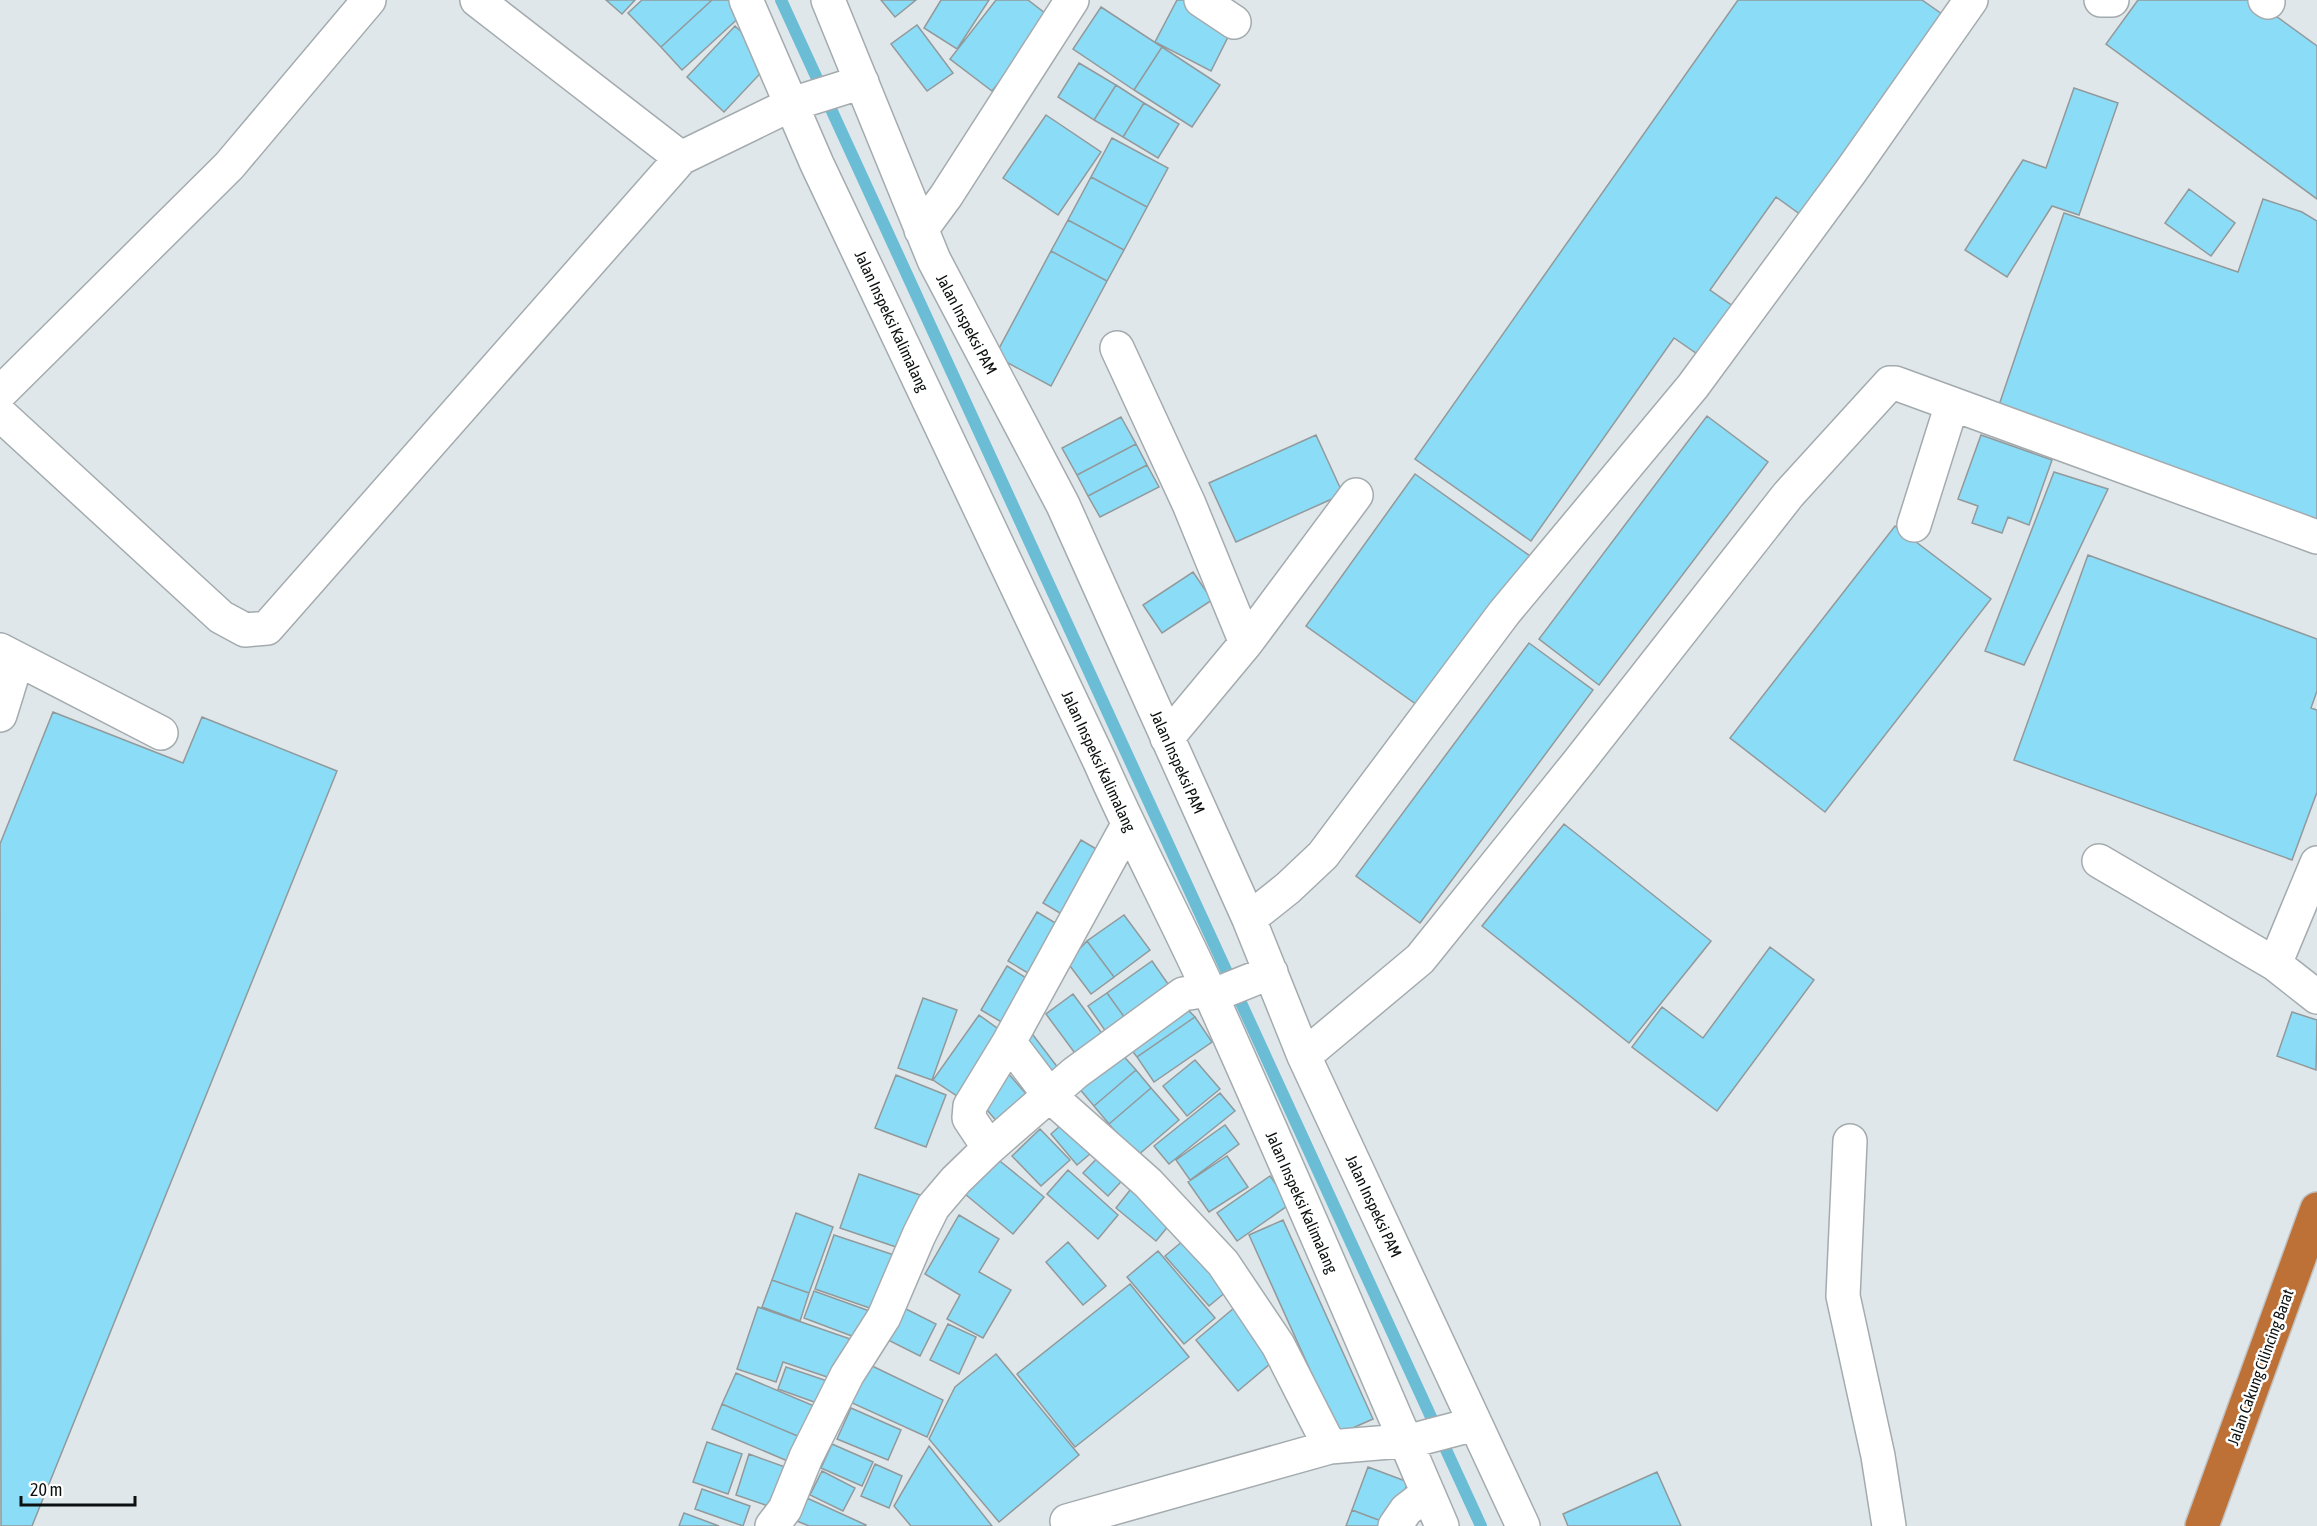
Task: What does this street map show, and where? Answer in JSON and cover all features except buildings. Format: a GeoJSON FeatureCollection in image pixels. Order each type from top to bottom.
{"type":"FeatureCollection","features":[{"type":"Feature","properties":{"kind":"highway","name":"Jalan Cakung Cilincing Barat"},"geometry":{"type":"LineString","coordinates":[[2202,1526],[2317,1209]]}},
{"type":"Feature","properties":{"kind":"street"},"geometry":{"type":"LineString","coordinates":[[0,393],[229,166],[369,0]]}},
{"type":"Feature","properties":{"kind":"street"},"geometry":{"type":"LineString","coordinates":[[477,0],[681,158]]}},
{"type":"Feature","properties":{"kind":"street","name":"Jalan Inspeksi Kalimalang"},"geometry":{"type":"LineString","coordinates":[[746,0],[798,102],[817,164],[1128,825],[1213,991],[1347,1303],[1409,1439],[1442,1526]]}},
{"type":"Feature","properties":{"kind":"street","name":"Jalan Inspeksi PAM"},"geometry":{"type":"LineString","coordinates":[[828,0],[858,83],[934,260],[1064,506],[1249,919],[1268,973],[1466,1427],[1523,1526]]}},
{"type":"Feature","properties":{"kind":"street"},"geometry":{"type":"LineString","coordinates":[[921,230],[946,196],[1072,0]]}},
{"type":"Feature","properties":{"kind":"street"},"geometry":{"type":"LineString","coordinates":[[1201,0],[1234,22]]}},
{"type":"Feature","properties":{"kind":"street"},"geometry":{"type":"LineString","coordinates":[[1249,919],[1288,888],[1323,855],[1504,613],[1694,386],[1851,171],[1971,0]]}},
{"type":"Feature","properties":{"kind":"street"},"geometry":{"type":"LineString","coordinates":[[2101,0],[2112,0]]}},
{"type":"Feature","properties":{"kind":"street"},"geometry":{"type":"LineString","coordinates":[[0,414],[221,617],[245,630],[267,628],[681,158],[798,102],[858,83]]}},
{"type":"Feature","properties":{"kind":"street"},"geometry":{"type":"LineString","coordinates":[[1117,348],[1189,504],[1246,643]]}},
{"type":"Feature","properties":{"kind":"street"},"geometry":{"type":"LineString","coordinates":[[1304,1056],[1420,959],[1577,764],[1788,495],[1890,383],[2317,537]]}},
{"type":"Feature","properties":{"kind":"street"},"geometry":{"type":"LineString","coordinates":[[1914,525],[1952,404]]}},
{"type":"Feature","properties":{"kind":"street"},"geometry":{"type":"LineString","coordinates":[[1167,738],[1246,643],[1356,495]]}},
{"type":"Feature","properties":{"kind":"street"},"geometry":{"type":"LineString","coordinates":[[0,715],[9,655],[161,733]]}},
{"type":"Feature","properties":{"kind":"street"},"geometry":{"type":"LineString","coordinates":[[989,1148],[969,1118],[970,1107],[1009,1042],[1128,825]]}},
{"type":"Feature","properties":{"kind":"street"},"geometry":{"type":"LineString","coordinates":[[2099,861],[2275,964],[2317,997]]}},
{"type":"Feature","properties":{"kind":"street"},"geometry":{"type":"LineString","coordinates":[[2275,964],[2317,863]]}},
{"type":"Feature","properties":{"kind":"street"},"geometry":{"type":"LineString","coordinates":[[772,1526],[785,1509],[806,1457],[847,1376],[884,1317],[919,1234],[933,1207],[956,1180],[989,1148],[1087,1063],[1183,994],[1213,991],[1268,973]]}},
{"type":"Feature","properties":{"kind":"street"},"geometry":{"type":"LineString","coordinates":[[1009,1042],[1050,1096],[1148,1183],[1223,1263],[1278,1345],[1330,1447]]}},
{"type":"Feature","properties":{"kind":"street"},"geometry":{"type":"LineString","coordinates":[[1850,1141],[1843,1296],[1878,1456],[1889,1526]]}},
{"type":"Feature","properties":{"kind":"street"},"geometry":{"type":"LineString","coordinates":[[1067,1521],[1330,1447],[1409,1439],[1466,1427]]}},
{"type":"Feature","properties":{"kind":"street"},"geometry":{"type":"LineString","coordinates":[[1395,1526],[1406,1510],[1428,1493]]}},
{"type":"Feature","properties":{"kind":"waterway"},"geometry":{"type":"LineString","coordinates":[[781,0],[1481,1526]]}}]}
